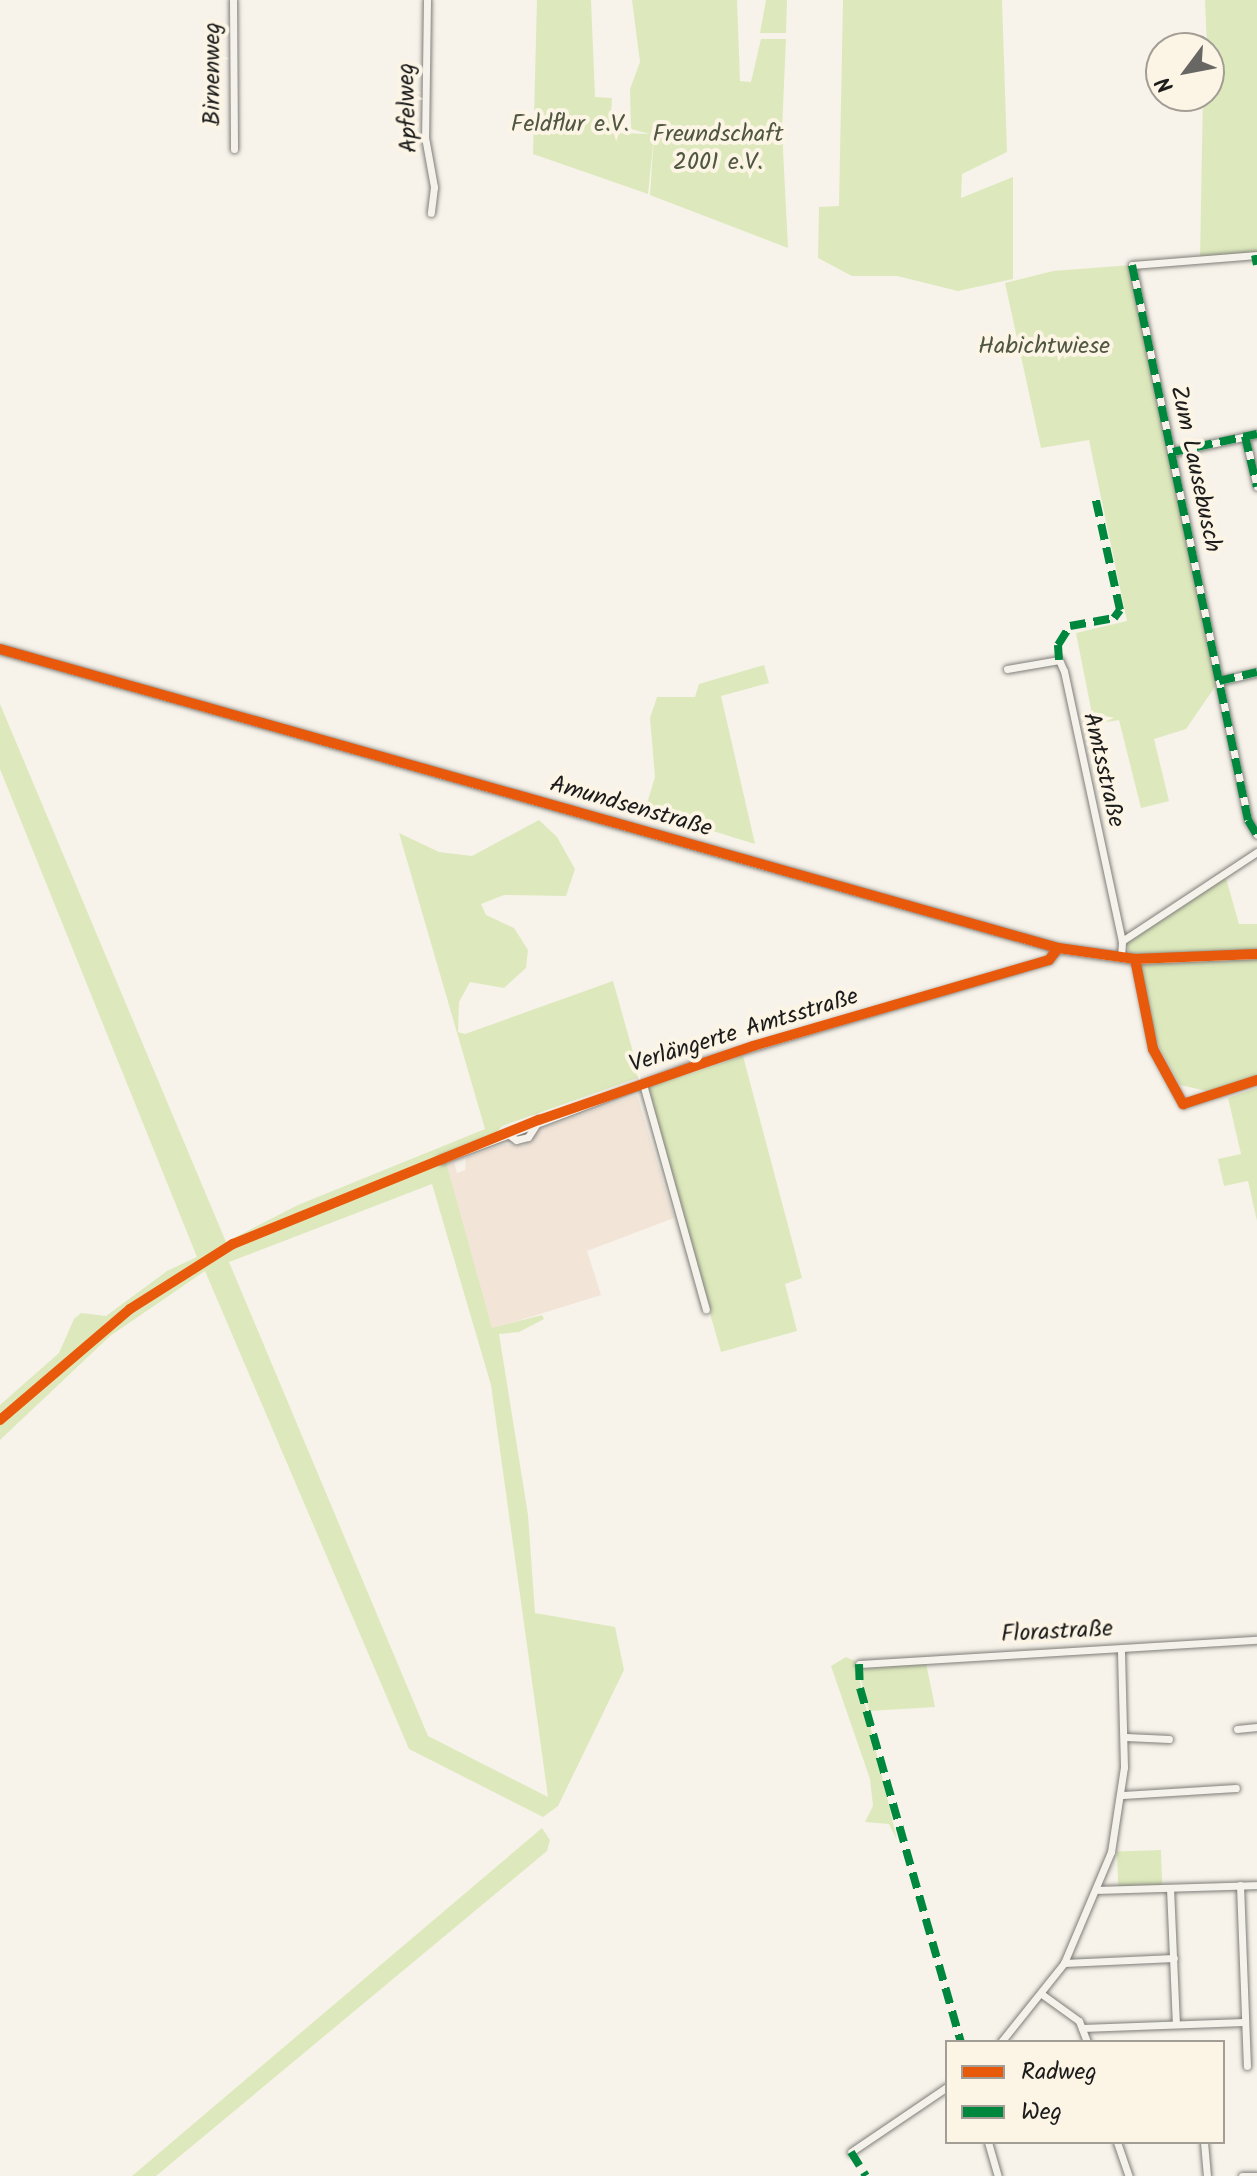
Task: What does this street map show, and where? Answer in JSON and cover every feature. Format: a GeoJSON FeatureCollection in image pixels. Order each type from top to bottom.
{"type":"FeatureCollection","features":[{"type":"Feature","properties":{"kind":"street","name":"Birnenweg"},"geometry":{"type":"LineString","coordinates":[[233,0],[234,149]]}},
{"type":"Feature","properties":{"kind":"street","name":"Apfelweg"},"geometry":{"type":"LineString","coordinates":[[427,0],[425,137],[434,187],[431,213]]}},
{"type":"Feature","properties":{"kind":"street"},"geometry":{"type":"LineString","coordinates":[[1256,255],[1257,265]]}},
{"type":"Feature","properties":{"kind":"street","name":"Zum Lausebusch"},"geometry":{"type":"LineString","coordinates":[[1256,255],[1132,265],[1248,820],[1257,835]]}},
{"type":"Feature","properties":{"kind":"street"},"geometry":{"type":"LineString","coordinates":[[1173,452],[1257,434]]}},
{"type":"Feature","properties":{"kind":"street"},"geometry":{"type":"LineString","coordinates":[[1245,436],[1257,487]]}},
{"type":"Feature","properties":{"kind":"street","name":"Amundsenstraße"},"geometry":{"type":"LineString","coordinates":[[0,649],[1058,948],[1135,959],[1257,954]]}},
{"type":"Feature","properties":{"kind":"street","name":"Amtsstraße"},"geometry":{"type":"LineString","coordinates":[[1007,669],[1059,660],[1064,671],[1122,941],[1121,957]]}},
{"type":"Feature","properties":{"kind":"street"},"geometry":{"type":"LineString","coordinates":[[1219,681],[1257,672]]}},
{"type":"Feature","properties":{"kind":"street"},"geometry":{"type":"LineString","coordinates":[[1122,941],[1257,852]]}},
{"type":"Feature","properties":{"kind":"street","name":"Verlängerte Amtsstraße"},"geometry":{"type":"LineString","coordinates":[[441,1160],[539,1120],[753,1046],[1049,960],[1058,948]]}},
{"type":"Feature","properties":{"kind":"street"},"geometry":{"type":"LineString","coordinates":[[1135,959],[1153,1049],[1183,1104],[1257,1080]]}},
{"type":"Feature","properties":{"kind":"street","name":"Verlängerte Amtsstraße"},"geometry":{"type":"LineString","coordinates":[[643,1084],[706,1309]]}},
{"type":"Feature","properties":{"kind":"street","name":"Verlängerte Amtsstraße"},"geometry":{"type":"LineString","coordinates":[[508,1134],[516,1140],[528,1137],[539,1120]]}},
{"type":"Feature","properties":{"kind":"street","name":"Florastraße"},"geometry":{"type":"LineString","coordinates":[[859,1664],[1257,1640]]}},
{"type":"Feature","properties":{"kind":"street"},"geometry":{"type":"LineString","coordinates":[[1003,2040],[1043,1995],[1064,1963],[1099,1890],[1123,1795],[1126,1737],[1121,1649]]}},
{"type":"Feature","properties":{"kind":"street"},"geometry":{"type":"LineString","coordinates":[[1237,1729],[1257,1727]]}},
{"type":"Feature","properties":{"kind":"street"},"geometry":{"type":"LineString","coordinates":[[1126,1737],[1169,1739]]}},
{"type":"Feature","properties":{"kind":"street"},"geometry":{"type":"LineString","coordinates":[[1123,1795],[1236,1788]]}},
{"type":"Feature","properties":{"kind":"street"},"geometry":{"type":"LineString","coordinates":[[1240,1885],[1247,2066]]}},
{"type":"Feature","properties":{"kind":"street"},"geometry":{"type":"LineString","coordinates":[[1099,1890],[1257,1885]]}},
{"type":"Feature","properties":{"kind":"street"},"geometry":{"type":"LineString","coordinates":[[1170,1888],[1176,2024]]}},
{"type":"Feature","properties":{"kind":"street"},"geometry":{"type":"LineString","coordinates":[[1064,1963],[1174,1958]]}},
{"type":"Feature","properties":{"kind":"street"},"geometry":{"type":"LineString","coordinates":[[1043,1995],[1082,2028],[1086,2040]]}},
{"type":"Feature","properties":{"kind":"street"},"geometry":{"type":"LineString","coordinates":[[1082,2028],[1244,2022]]}},
{"type":"Feature","properties":{"kind":"street"},"geometry":{"type":"LineString","coordinates":[[851,2152],[945,2088]]}},
{"type":"Feature","properties":{"kind":"street"},"geometry":{"type":"LineString","coordinates":[[989,2144],[998,2176]]}},
{"type":"Feature","properties":{"kind":"street"},"geometry":{"type":"LineString","coordinates":[[1118,2144],[1129,2176]]}},
{"type":"Feature","properties":{"kind":"street"},"geometry":{"type":"LineString","coordinates":[[1204,2144],[1207,2176]]}},
{"type":"Feature","properties":{"kind":"street"},"geometry":{"type":"LineString","coordinates":[[1242,2176],[1257,2176]]}},
{"type":"Feature","properties":{"kind":"shaded area"},"geometry":{"type":"Polygon","coordinates":[[[637,1095],[674,1218],[587,1251],[601,1295],[492,1329],[445,1165],[454,1162],[457,1173],[465,1170],[466,1158],[504,1144],[523,1146],[543,1128],[637,1095]]]}},
{"type":"Feature","properties":{"kind":"green space","name":"Freundschaft 2001 e.V."},"geometry":{"type":"Polygon","coordinates":[[[537,0],[591,0],[595,97],[612,98],[610,129],[615,133],[650,134],[631,129],[630,89],[640,62],[632,0],[737,0],[740,81],[751,82],[761,39],[786,39],[782,130],[788,248],[650,195],[654,135],[648,194],[533,154],[537,0]]]}},
{"type":"Feature","properties":{"kind":"green space"},"geometry":{"type":"Polygon","coordinates":[[[766,0],[787,0],[786,33],[760,33],[766,0]]]}},
{"type":"Feature","properties":{"kind":"green space"},"geometry":{"type":"Polygon","coordinates":[[[843,0],[1002,0],[1007,152],[962,174],[961,198],[1013,177],[1013,279],[958,291],[897,276],[852,276],[818,258],[819,207],[839,206],[843,0]]]}},
{"type":"Feature","properties":{"kind":"green space"},"geometry":{"type":"Polygon","coordinates":[[[1205,0],[1257,0],[1257,255],[1200,258],[1203,112],[1225,112],[1225,32],[1206,32],[1205,0]]]}},
{"type":"Feature","properties":{"kind":"green space","name":"Habichtwiese"},"geometry":{"type":"Polygon","coordinates":[[[1132,265],[1219,681],[1186,729],[1154,739],[1169,801],[1141,808],[1119,720],[1094,724],[1076,633],[1127,621],[1089,440],[1041,448],[1005,283],[1053,271],[1132,265]]]}},
{"type":"Feature","properties":{"kind":"green space"},"geometry":{"type":"Polygon","coordinates":[[[764,665],[769,683],[721,696],[755,844],[645,810],[655,777],[650,718],[657,697],[695,697],[699,684],[764,665]]]}},
{"type":"Feature","properties":{"kind":"green space"},"geometry":{"type":"Polygon","coordinates":[[[0,704],[226,1242],[298,1205],[485,1129],[399,833],[439,852],[472,856],[539,820],[557,837],[575,869],[566,896],[504,895],[481,904],[486,915],[514,928],[528,950],[526,968],[504,988],[470,982],[459,1002],[458,1032],[465,1034],[613,981],[640,1077],[502,1126],[495,1134],[444,1155],[492,1328],[542,1315],[544,1319],[519,1332],[499,1334],[528,1515],[535,1613],[615,1627],[624,1670],[558,1806],[543,1817],[409,1749],[205,1271],[110,1336],[0,1440],[0,1405],[59,1353],[74,1319],[81,1313],[106,1316],[167,1271],[197,1257],[0,769],[0,704]],[[432,1184],[229,1262],[428,1736],[548,1797],[491,1385],[432,1184]]]}},
{"type":"Feature","properties":{"kind":"green space"},"geometry":{"type":"Polygon","coordinates":[[[1224,871],[1239,924],[1257,924],[1257,1076],[1207,1091],[1180,1085],[1159,1047],[1125,939],[1224,871]]]}},
{"type":"Feature","properties":{"kind":"green space"},"geometry":{"type":"Polygon","coordinates":[[[743,1056],[802,1278],[785,1284],[797,1331],[721,1352],[646,1088],[743,1056]]]}},
{"type":"Feature","properties":{"kind":"green space"},"geometry":{"type":"Polygon","coordinates":[[[1257,1088],[1257,1221],[1248,1181],[1224,1186],[1218,1159],[1241,1154],[1228,1098],[1257,1088]]]}},
{"type":"Feature","properties":{"kind":"green space"},"geometry":{"type":"Polygon","coordinates":[[[846,1657],[855,1661],[897,1840],[889,1824],[865,1822],[873,1806],[870,1779],[831,1666],[846,1657]]]}},
{"type":"Feature","properties":{"kind":"green space"},"geometry":{"type":"Polygon","coordinates":[[[926,1663],[935,1707],[869,1711],[861,1679],[864,1669],[926,1663]]]}},
{"type":"Feature","properties":{"kind":"green space"},"geometry":{"type":"Polygon","coordinates":[[[542,1828],[550,1840],[547,1851],[156,2176],[132,2176],[542,1828]]]}},
{"type":"Feature","properties":{"kind":"green space"},"geometry":{"type":"Polygon","coordinates":[[[1161,1850],[1162,1885],[1118,1887],[1117,1852],[1161,1850]]]}},
{"type":"Feature","properties":{"kind":"marked path"},"geometry":{"type":"LineString","coordinates":[[1255,255],[1257,265]]}},
{"type":"Feature","properties":{"kind":"marked path"},"geometry":{"type":"LineString","coordinates":[[1132,265],[1248,820],[1257,835]]}},
{"type":"Feature","properties":{"kind":"marked path"},"geometry":{"type":"LineString","coordinates":[[1173,452],[1257,434]]}},
{"type":"Feature","properties":{"kind":"marked path"},"geometry":{"type":"LineString","coordinates":[[1245,436],[1257,487]]}},
{"type":"Feature","properties":{"kind":"marked path"},"geometry":{"type":"LineString","coordinates":[[1059,660],[1058,645],[1070,626],[1114,618],[1120,610],[1095,496]]}},
{"type":"Feature","properties":{"kind":"marked path"},"geometry":{"type":"LineString","coordinates":[[1219,681],[1257,672]]}},
{"type":"Feature","properties":{"kind":"marked path"},"geometry":{"type":"LineString","coordinates":[[859,1664],[860,1688],[960,2040]]}},
{"type":"Feature","properties":{"kind":"marked path"},"geometry":{"type":"LineString","coordinates":[[851,2152],[866,2176]]}},
{"type":"Feature","properties":{"kind":"cycle path"},"geometry":{"type":"LineString","coordinates":[[0,649],[1058,948],[1135,959],[1257,954]]}},
{"type":"Feature","properties":{"kind":"cycle path"},"geometry":{"type":"LineString","coordinates":[[0,1420],[130,1309],[233,1244],[539,1120],[753,1046],[1049,960],[1058,948]]}},
{"type":"Feature","properties":{"kind":"cycle path"},"geometry":{"type":"LineString","coordinates":[[1135,959],[1153,1049],[1183,1104],[1257,1080]]}},
{"type":"Feature","properties":{"kind":"park label","name":"Feldflur e.V."},"geometry":{"type":"Point","coordinates":[570,125]}}]}
